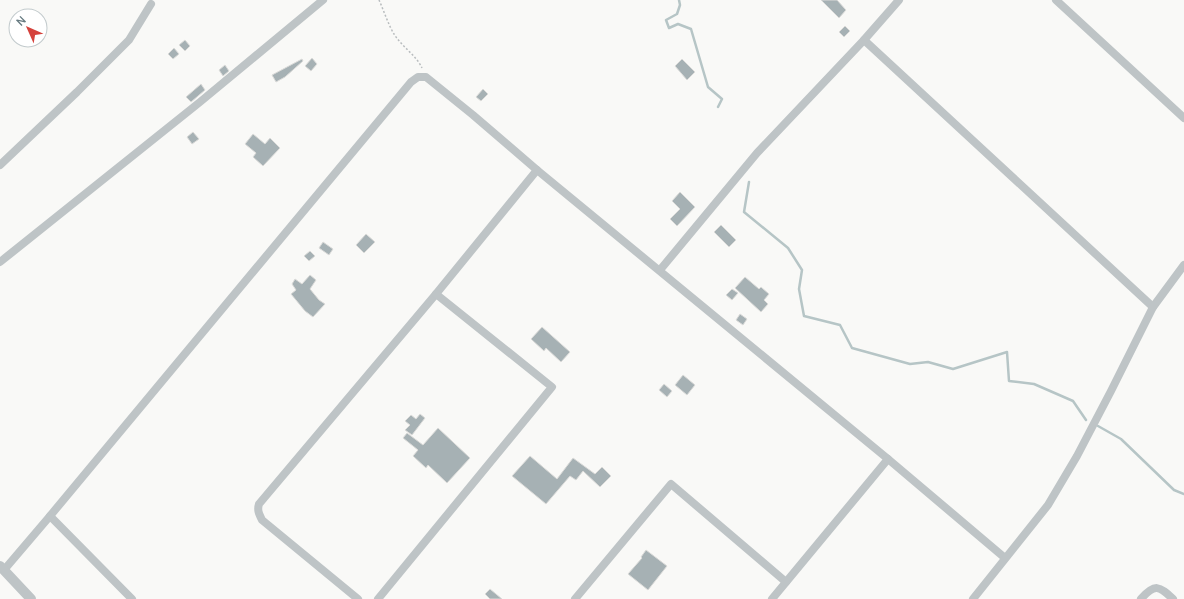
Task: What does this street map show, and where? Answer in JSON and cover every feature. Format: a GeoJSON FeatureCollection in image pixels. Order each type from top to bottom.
{"type":"FeatureCollection","features":[{"type":"Feature","properties":{"kind":"street"},"geometry":{"type":"LineString","coordinates":[[0,262],[200,102],[323,0]]}},
{"type":"Feature","properties":{"kind":"street"},"geometry":{"type":"LineString","coordinates":[[660,270],[757,153],[864,40],[899,0]]}},
{"type":"Feature","properties":{"kind":"street"},"geometry":{"type":"LineString","coordinates":[[1056,0],[1184,118]]}},
{"type":"Feature","properties":{"kind":"street"},"geometry":{"type":"LineString","coordinates":[[0,165],[129,40],[151,4]]}},
{"type":"Feature","properties":{"kind":"street"},"geometry":{"type":"LineString","coordinates":[[864,40],[1153,307]]}},
{"type":"Feature","properties":{"kind":"street"},"geometry":{"type":"LineString","coordinates":[[31,599],[2,568],[50,516],[411,82],[418,77],[426,77],[473,115],[537,170],[888,459],[1005,558]]}},
{"type":"Feature","properties":{"kind":"street"},"geometry":{"type":"LineString","coordinates":[[358,599],[262,520],[259,515],[259,504],[436,294],[537,170]]}},
{"type":"Feature","properties":{"kind":"street"},"geometry":{"type":"LineString","coordinates":[[976,598],[1005,558],[1048,505],[1077,456],[1153,307],[1184,265]]}},
{"type":"Feature","properties":{"kind":"street"},"geometry":{"type":"LineString","coordinates":[[378,599],[552,387],[436,294]]}},
{"type":"Feature","properties":{"kind":"street"},"geometry":{"type":"LineString","coordinates":[[772,599],[888,459]]}},
{"type":"Feature","properties":{"kind":"street"},"geometry":{"type":"LineString","coordinates":[[575,599],[671,484],[786,582]]}},
{"type":"Feature","properties":{"kind":"street"},"geometry":{"type":"LineString","coordinates":[[50,516],[132,599]]}},
{"type":"Feature","properties":{"kind":"street"},"geometry":{"type":"LineString","coordinates":[[1141,599],[1150,589],[1154,588],[1160,589],[1173,599]]}},
{"type":"Feature","properties":{"kind":"path"},"geometry":{"type":"LineString","coordinates":[[379,0],[394,34],[403,47],[419,61],[426,77]]}},
{"type":"Feature","properties":{"kind":"building"},"geometry":{"type":"Polygon","coordinates":[[[821,0],[837,0],[846,10],[839,18],[821,0]]]}},
{"type":"Feature","properties":{"kind":"building"},"geometry":{"type":"Polygon","coordinates":[[[845,26],[850,31],[844,37],[839,32],[845,26]]]}},
{"type":"Feature","properties":{"kind":"building"},"geometry":{"type":"Polygon","coordinates":[[[185,40],[190,46],[185,51],[179,45],[185,40]]]}},
{"type":"Feature","properties":{"kind":"building"},"geometry":{"type":"Polygon","coordinates":[[[174,48],[179,54],[173,59],[168,54],[174,48]]]}},
{"type":"Feature","properties":{"kind":"building"},"geometry":{"type":"Polygon","coordinates":[[[312,58],[317,64],[311,71],[305,66],[312,58]]]}},
{"type":"Feature","properties":{"kind":"building"},"geometry":{"type":"Polygon","coordinates":[[[302,59],[303,61],[285,77],[276,82],[272,75],[302,59]]]}},
{"type":"Feature","properties":{"kind":"building"},"geometry":{"type":"Polygon","coordinates":[[[682,59],[695,72],[687,80],[675,66],[682,59]]]}},
{"type":"Feature","properties":{"kind":"building"},"geometry":{"type":"Polygon","coordinates":[[[225,65],[229,71],[223,76],[219,70],[225,65]]]}},
{"type":"Feature","properties":{"kind":"building"},"geometry":{"type":"Polygon","coordinates":[[[201,84],[205,90],[191,102],[186,97],[201,84]]]}},
{"type":"Feature","properties":{"kind":"building"},"geometry":{"type":"Polygon","coordinates":[[[483,89],[488,94],[481,101],[476,97],[483,89]]]}},
{"type":"Feature","properties":{"kind":"building"},"geometry":{"type":"Polygon","coordinates":[[[193,132],[199,139],[192,144],[187,137],[193,132]]]}},
{"type":"Feature","properties":{"kind":"building"},"geometry":{"type":"Polygon","coordinates":[[[253,134],[265,144],[270,138],[280,148],[263,166],[253,157],[256,153],[245,144],[253,134]]]}},
{"type":"Feature","properties":{"kind":"building"},"geometry":{"type":"Polygon","coordinates":[[[680,192],[695,207],[677,226],[670,219],[680,209],[672,201],[680,192]]]}},
{"type":"Feature","properties":{"kind":"building"},"geometry":{"type":"Polygon","coordinates":[[[721,225],[736,240],[729,247],[714,232],[721,225]]]}},
{"type":"Feature","properties":{"kind":"building"},"geometry":{"type":"Polygon","coordinates":[[[366,234],[375,242],[364,253],[356,245],[366,234]]]}},
{"type":"Feature","properties":{"kind":"building"},"geometry":{"type":"Polygon","coordinates":[[[323,242],[333,249],[329,255],[319,248],[323,242]]]}},
{"type":"Feature","properties":{"kind":"building"},"geometry":{"type":"Polygon","coordinates":[[[310,251],[315,256],[309,261],[304,256],[310,251]]]}},
{"type":"Feature","properties":{"kind":"building"},"geometry":{"type":"Polygon","coordinates":[[[310,275],[316,280],[310,289],[319,300],[325,304],[313,317],[305,311],[291,294],[296,290],[292,284],[295,279],[302,284],[310,275]]]}},
{"type":"Feature","properties":{"kind":"building"},"geometry":{"type":"Polygon","coordinates":[[[745,277],[759,289],[761,287],[769,294],[764,300],[768,304],[761,312],[735,288],[745,277]]]}},
{"type":"Feature","properties":{"kind":"building"},"geometry":{"type":"Polygon","coordinates":[[[732,289],[738,293],[732,300],[726,295],[732,289]]]}},
{"type":"Feature","properties":{"kind":"building"},"geometry":{"type":"Polygon","coordinates":[[[740,314],[747,319],[743,325],[736,320],[740,314]]]}},
{"type":"Feature","properties":{"kind":"building"},"geometry":{"type":"Polygon","coordinates":[[[542,327],[570,352],[561,362],[546,348],[544,351],[531,339],[542,327]]]}},
{"type":"Feature","properties":{"kind":"building"},"geometry":{"type":"Polygon","coordinates":[[[683,375],[695,385],[687,395],[675,385],[683,375]]]}},
{"type":"Feature","properties":{"kind":"building"},"geometry":{"type":"Polygon","coordinates":[[[664,384],[672,391],[667,397],[659,390],[664,384]]]}},
{"type":"Feature","properties":{"kind":"building"},"geometry":{"type":"Polygon","coordinates":[[[420,414],[425,418],[412,435],[405,430],[410,425],[405,421],[411,415],[416,419],[420,414]]]}},
{"type":"Feature","properties":{"kind":"building"},"geometry":{"type":"Polygon","coordinates":[[[438,428],[470,458],[447,483],[428,465],[426,468],[413,456],[418,450],[403,438],[407,433],[423,445],[438,428]]]}},
{"type":"Feature","properties":{"kind":"building"},"geometry":{"type":"Polygon","coordinates":[[[530,456],[557,479],[573,458],[595,474],[602,467],[611,476],[600,487],[583,471],[576,480],[570,476],[546,504],[512,476],[530,456]]]}},
{"type":"Feature","properties":{"kind":"building"},"geometry":{"type":"Polygon","coordinates":[[[646,550],[667,566],[648,590],[628,574],[642,558],[641,557],[646,550]]]}},
{"type":"Feature","properties":{"kind":"building"},"geometry":{"type":"Polygon","coordinates":[[[490,589],[502,599],[490,599],[485,594],[490,589]]]}},
{"type":"Feature","properties":{"kind":"waterway"},"geometry":{"type":"LineString","coordinates":[[679,0],[680,5],[677,14],[666,20],[669,28],[678,24],[691,29],[708,87],[722,99],[718,107]]}},
{"type":"Feature","properties":{"kind":"waterway"},"geometry":{"type":"LineString","coordinates":[[749,182],[744,212],[788,248],[802,270],[799,289],[804,316],[840,325],[852,348],[910,364],[928,362],[953,369],[1007,352],[1009,381],[1034,384],[1073,401],[1086,420]]}},
{"type":"Feature","properties":{"kind":"waterway"},"geometry":{"type":"LineString","coordinates":[[1098,426],[1121,439],[1174,490],[1184,494]]}}]}
